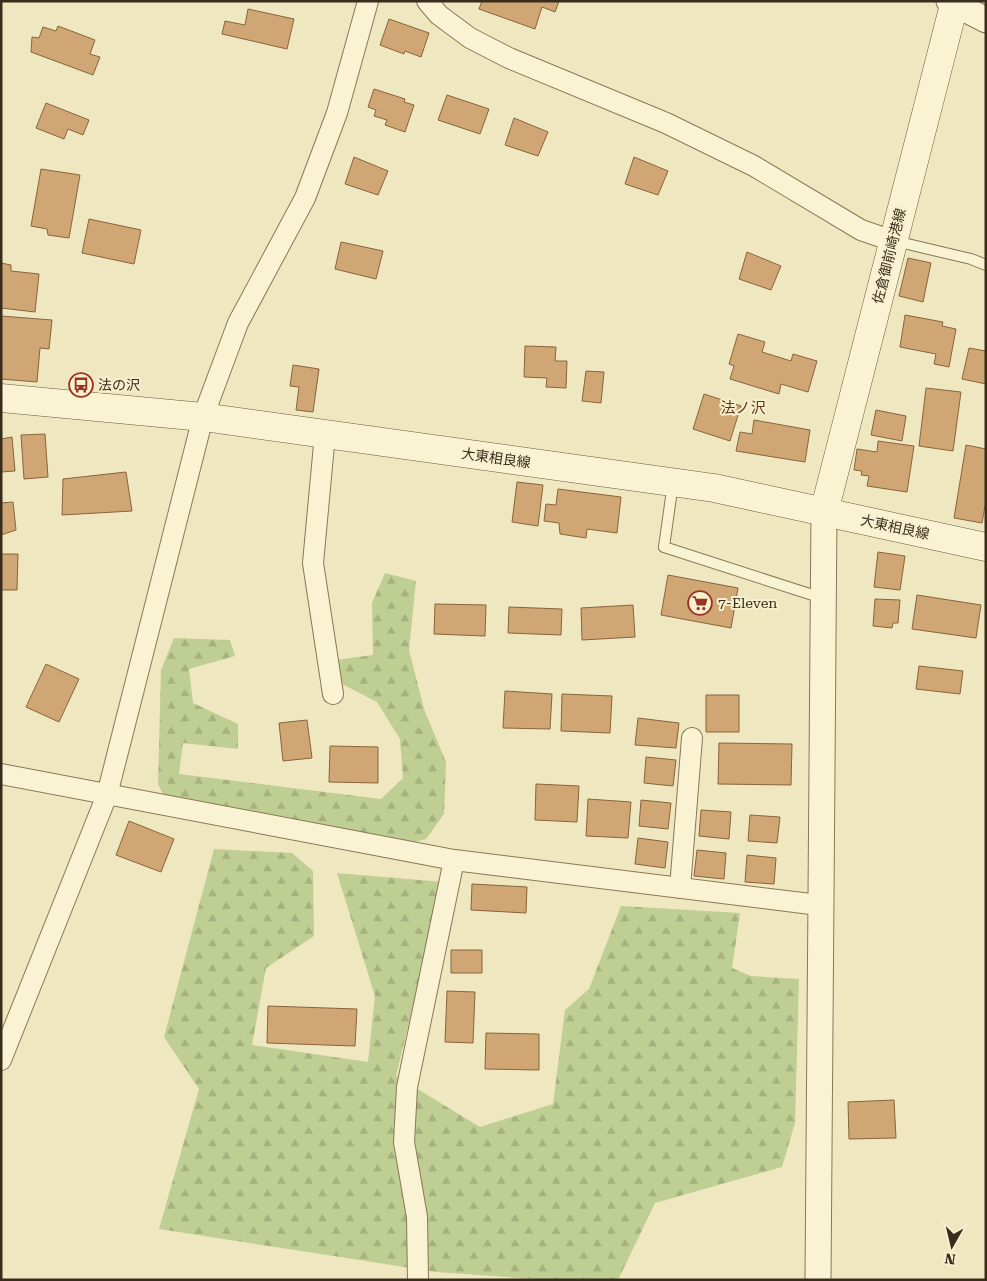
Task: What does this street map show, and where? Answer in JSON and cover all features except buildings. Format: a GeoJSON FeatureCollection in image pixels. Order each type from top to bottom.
{"type":"FeatureCollection","features":[{"type":"Feature","properties":{"kind":"main road","name":"佐倉御前崎港線"},"geometry":{"type":"LineString","coordinates":[[824,512],[953,2]]}},
{"type":"Feature","properties":{"kind":"main road","name":"大東相良線"},"geometry":{"type":"LineString","coordinates":[[1,398],[203,417],[714,488],[986,547]]}},
{"type":"Feature","properties":{"kind":"street"},"geometry":{"type":"LineString","coordinates":[[1,1060],[107,795],[203,417],[238,323],[305,198],[337,113],[368,1]]}},
{"type":"Feature","properties":{"kind":"street"},"geometry":{"type":"LineString","coordinates":[[427,1],[439,15],[470,38],[508,58],[675,127],[754,166],[861,230],[893,241]]}},
{"type":"Feature","properties":{"kind":"street"},"geometry":{"type":"LineString","coordinates":[[953,2],[986,20]]}},
{"type":"Feature","properties":{"kind":"street"},"geometry":{"type":"LineString","coordinates":[[325,434],[314,563],[333,694]]}},
{"type":"Feature","properties":{"kind":"street"},"geometry":{"type":"LineString","coordinates":[[818,1280],[819,905],[824,512]]}},
{"type":"Feature","properties":{"kind":"street"},"geometry":{"type":"LineString","coordinates":[[680,888],[692,738]]}},
{"type":"Feature","properties":{"kind":"street"},"geometry":{"type":"LineString","coordinates":[[1,774],[454,860],[819,905]]}},
{"type":"Feature","properties":{"kind":"street"},"geometry":{"type":"LineString","coordinates":[[418,1280],[417,1217],[404,1142],[407,1087],[454,860]]}},
{"type":"Feature","properties":{"kind":"lane"},"geometry":{"type":"LineString","coordinates":[[893,241],[971,259],[986,265]]}},
{"type":"Feature","properties":{"kind":"lane"},"geometry":{"type":"LineString","coordinates":[[673,482],[664,547],[823,598]]}},
{"type":"Feature","properties":{"kind":"green space"},"geometry":{"type":"Polygon","coordinates":[[[385,573],[416,581],[409,650],[424,709],[446,762],[444,814],[426,839],[391,848],[169,807],[158,784],[161,670],[174,638],[230,640],[235,656],[189,669],[193,703],[238,724],[238,749],[183,743],[179,774],[381,799],[403,778],[400,739],[377,702],[342,684],[328,661],[373,655],[372,603],[385,573]]]}},
{"type":"Feature","properties":{"kind":"green space"},"geometry":{"type":"Polygon","coordinates":[[[214,849],[292,853],[313,871],[314,936],[266,968],[252,1045],[368,1062],[375,996],[337,873],[443,882],[396,1076],[480,1127],[553,1104],[565,1010],[589,989],[621,906],[740,913],[732,968],[751,976],[799,979],[795,1123],[782,1167],[655,1203],[618,1280],[547,1280],[437,1272],[159,1229],[199,1089],[164,1037],[214,849]]]}},
{"type":"Feature","properties":{"kind":"place","name":"法の沢"},"geometry":{"type":"Point","coordinates":[81,385]}},
{"type":"Feature","properties":{"kind":"place","name":"7-Eleven"},"geometry":{"type":"Point","coordinates":[700,603]}},
{"type":"Feature","properties":{"kind":"district","name":"法ノ沢"},"geometry":{"type":"Point","coordinates":[743,408]}}]}
